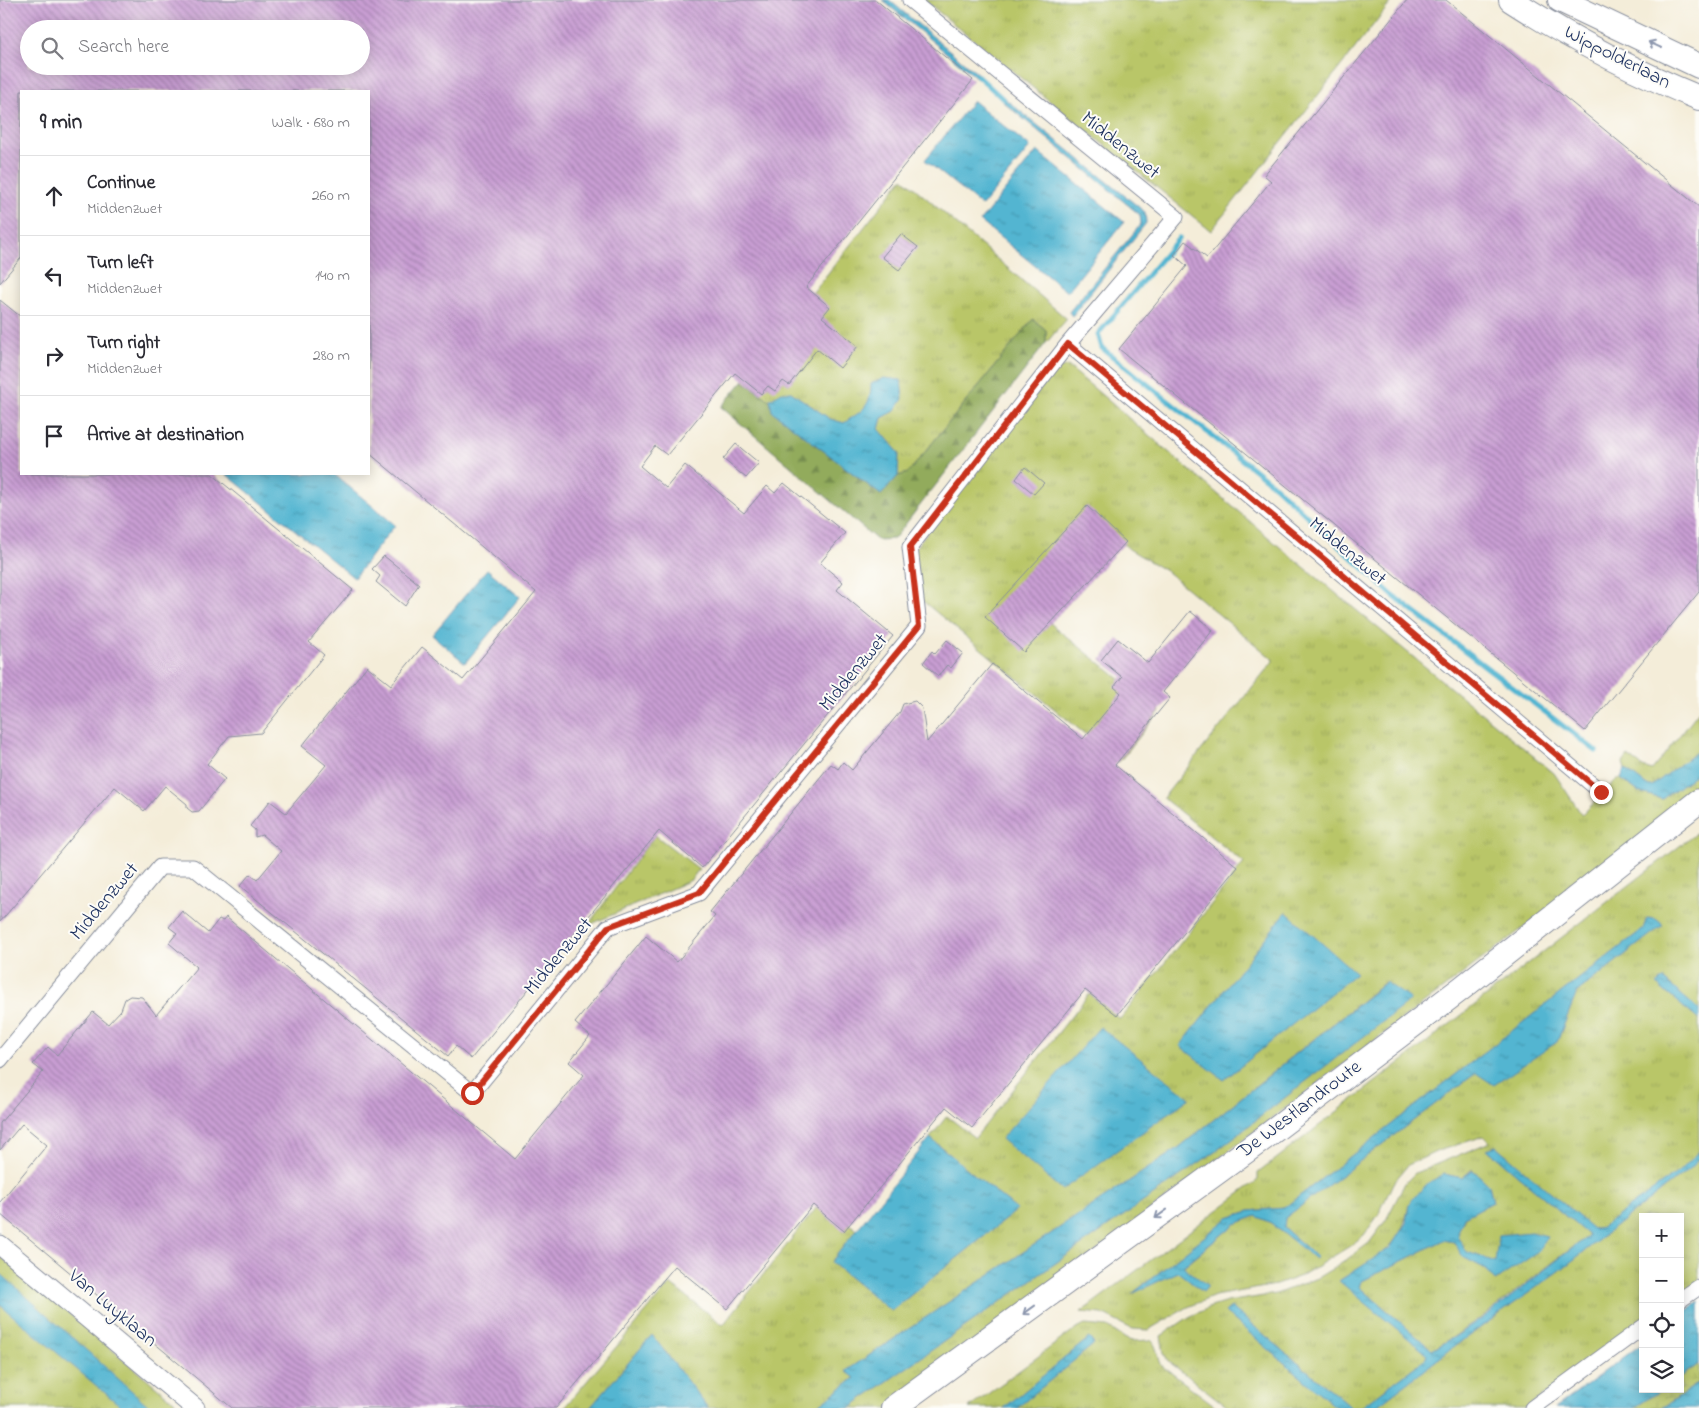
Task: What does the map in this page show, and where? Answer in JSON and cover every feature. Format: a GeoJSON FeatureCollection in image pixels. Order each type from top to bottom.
{"type":"FeatureCollection","features":[{"type":"Feature","properties":{"kind":"main road","name":"Wippolderlaan"},"geometry":{"type":"LineString","coordinates":[[1511,0],[1572,37],[1634,70],[1699,98]]}},
{"type":"Feature","properties":{"kind":"main road","name":"Wippolderlaan"},"geometry":{"type":"LineString","coordinates":[[1560,0],[1699,66]]}},
{"type":"Feature","properties":{"kind":"main road","name":"De Westlandroute"},"geometry":{"type":"LineString","coordinates":[[893,1408],[1264,1138],[1454,994],[1699,801]]}},
{"type":"Feature","properties":{"kind":"main road","name":"De Westlandroute"},"geometry":{"type":"LineString","coordinates":[[919,1408],[1276,1148],[1476,996],[1699,821]]}},
{"type":"Feature","properties":{"kind":"street","name":"Middenzwet"},"geometry":{"type":"LineString","coordinates":[[0,1060],[160,867],[194,867],[472,1093],[608,927],[699,893],[919,626],[910,547],[1068,344],[1176,217],[910,0]]}},
{"type":"Feature","properties":{"kind":"street","name":"Middenzwet"},"geometry":{"type":"LineString","coordinates":[[1068,344],[1601,792]]}},
{"type":"Feature","properties":{"kind":"street","name":"Van Luyklaan"},"geometry":{"type":"LineString","coordinates":[[0,1245],[195,1408]]}},
{"type":"Feature","properties":{"kind":"street"},"geometry":{"type":"LineString","coordinates":[[1684,1297],[1699,1287]]}},
{"type":"Feature","properties":{"kind":"street"},"geometry":{"type":"LineString","coordinates":[[1532,1408],[1639,1330]]}},
{"type":"Feature","properties":{"kind":"green space"},"geometry":{"type":"Polygon","coordinates":[[[924,0],[1393,0],[1211,231],[924,0]]]}},
{"type":"Feature","properties":{"kind":"green space"},"geometry":{"type":"Polygon","coordinates":[[[903,178],[1067,319],[1046,343],[1046,330],[1033,319],[908,473],[898,476],[899,453],[879,429],[882,418],[895,411],[871,397],[865,409],[844,423],[830,419],[791,392],[771,401],[743,381],[903,178]]]}},
{"type":"Feature","properties":{"kind":"green space"},"geometry":{"type":"Polygon","coordinates":[[[1033,319],[1046,330],[1046,343],[894,539],[877,540],[721,407],[743,381],[771,401],[772,411],[881,495],[898,476],[908,473],[1033,319]]]}},
{"type":"Feature","properties":{"kind":"green space"},"geometry":{"type":"Polygon","coordinates":[[[1068,366],[1281,548],[1554,773],[1582,815],[1617,779],[1621,779],[1639,792],[1662,799],[1699,772],[1699,795],[889,1408],[849,1408],[1220,1148],[1410,1000],[1385,982],[1177,1149],[846,1371],[855,1378],[815,1408],[708,1408],[652,1335],[590,1408],[564,1408],[670,1284],[723,1325],[821,1202],[857,1230],[831,1262],[891,1311],[1017,1210],[930,1138],[947,1116],[975,1138],[1089,994],[1120,1019],[1244,863],[1163,798],[1274,660],[1166,571],[1129,549],[1087,510],[1014,591],[1057,629],[1160,711],[1119,762],[919,598],[914,549],[1056,369],[1068,366]],[[1286,912],[1181,1045],[1224,1080],[1355,973],[1286,912]]]}},
{"type":"Feature","properties":{"kind":"green space"},"geometry":{"type":"Polygon","coordinates":[[[1699,711],[1699,750],[1652,786],[1647,786],[1625,769],[1623,763],[1628,756],[1643,767],[1652,770],[1699,711]]]}},
{"type":"Feature","properties":{"kind":"green space"},"geometry":{"type":"Polygon","coordinates":[[[1699,831],[1699,1010],[1663,979],[1657,985],[1699,1020],[1699,1151],[1678,1172],[1602,1227],[1592,1229],[1496,1146],[1487,1149],[1589,1236],[1473,1324],[1432,1350],[1360,1287],[1362,1281],[1444,1240],[1454,1242],[1463,1257],[1484,1268],[1496,1281],[1546,1237],[1531,1232],[1495,1262],[1466,1252],[1456,1235],[1464,1217],[1493,1202],[1489,1185],[1472,1169],[1462,1178],[1444,1174],[1409,1203],[1406,1219],[1394,1242],[1376,1258],[1340,1280],[1427,1354],[1425,1359],[1360,1408],[1352,1408],[1231,1307],[1225,1312],[1337,1408],[1229,1408],[1168,1361],[1164,1353],[1161,1336],[1189,1317],[1208,1308],[1227,1302],[1276,1294],[1317,1278],[1342,1263],[1369,1243],[1386,1220],[1405,1183],[1415,1173],[1490,1142],[1484,1136],[1438,1151],[1408,1165],[1393,1183],[1379,1214],[1364,1235],[1350,1246],[1301,1276],[1276,1285],[1215,1296],[1188,1307],[1148,1330],[1132,1329],[1102,1314],[1081,1312],[1258,1180],[1258,1173],[1699,831]],[[1647,918],[1643,929],[1284,1208],[1249,1211],[1228,1218],[1134,1292],[1178,1272],[1203,1292],[1208,1286],[1183,1267],[1235,1224],[1256,1216],[1271,1223],[1315,1258],[1316,1256],[1284,1228],[1285,1218],[1476,1073],[1557,1042],[1577,992],[1662,925],[1647,918]]]}},
{"type":"Feature","properties":{"kind":"green space"},"geometry":{"type":"Polygon","coordinates":[[[655,835],[699,869],[691,880],[587,926],[655,835]]]}},
{"type":"Feature","properties":{"kind":"green space"},"geometry":{"type":"Polygon","coordinates":[[[1699,1158],[1699,1284],[1684,1295],[1684,1213],[1639,1213],[1639,1327],[1526,1408],[1374,1408],[1463,1340],[1558,1272],[1690,1168],[1699,1158]]]}},
{"type":"Feature","properties":{"kind":"green space"},"geometry":{"type":"Polygon","coordinates":[[[0,1256],[182,1408],[0,1408],[0,1256]]]}},
{"type":"Feature","properties":{"kind":"green space"},"geometry":{"type":"Polygon","coordinates":[[[1085,1325],[1108,1327],[1132,1341],[1151,1340],[1155,1345],[1162,1366],[1218,1408],[1017,1408],[1094,1344],[1089,1338],[1004,1408],[969,1408],[1071,1332],[1085,1325]]]}},
{"type":"Feature","properties":{"kind":"green space"},"geometry":{"type":"Polygon","coordinates":[[[1699,1364],[1699,1383],[1684,1393],[1684,1374],[1699,1364]]]}},
{"type":"Feature","properties":{"kind":"green space"},"geometry":{"type":"Polygon","coordinates":[[[1656,1393],[1684,1393],[1661,1408],[1634,1408],[1656,1393]]]}},
{"type":"Feature","properties":{"kind":"water"},"geometry":{"type":"Polygon","coordinates":[[[882,0],[889,0],[979,75],[977,78],[882,0]]]}},
{"type":"Feature","properties":{"kind":"water"},"geometry":{"type":"Polygon","coordinates":[[[1004,98],[1145,212],[1146,223],[1072,316],[1069,312],[1141,224],[1140,215],[1002,101],[1004,98]]]}},
{"type":"Feature","properties":{"kind":"water"},"geometry":{"type":"Polygon","coordinates":[[[973,101],[1030,147],[982,206],[925,160],[973,101]]]}},
{"type":"Feature","properties":{"kind":"water"},"geometry":{"type":"Polygon","coordinates":[[[1037,151],[1124,222],[1067,292],[980,221],[1037,151]]]}},
{"type":"Feature","properties":{"kind":"water"},"geometry":{"type":"Polygon","coordinates":[[[884,378],[901,380],[903,399],[895,411],[882,418],[879,429],[899,453],[898,476],[881,495],[772,411],[770,399],[782,392],[791,392],[830,419],[844,423],[864,408],[871,392],[871,384],[884,378]]]}},
{"type":"Feature","properties":{"kind":"water"},"geometry":{"type":"Polygon","coordinates":[[[227,475],[335,475],[395,525],[354,578],[227,475]]]}},
{"type":"Feature","properties":{"kind":"water"},"geometry":{"type":"Polygon","coordinates":[[[487,569],[520,597],[465,663],[432,635],[487,569]]]}},
{"type":"Feature","properties":{"kind":"water"},"geometry":{"type":"Polygon","coordinates":[[[1699,750],[1699,772],[1662,799],[1639,792],[1621,779],[1625,769],[1647,786],[1652,786],[1699,750]]]}},
{"type":"Feature","properties":{"kind":"water"},"geometry":{"type":"Polygon","coordinates":[[[1286,912],[1356,973],[1224,1080],[1180,1046],[1286,912]]]}},
{"type":"Feature","properties":{"kind":"water"},"geometry":{"type":"Polygon","coordinates":[[[1647,918],[1656,919],[1663,925],[1577,992],[1557,1042],[1494,1085],[1476,1073],[1285,1218],[1284,1228],[1316,1256],[1315,1259],[1271,1223],[1256,1216],[1235,1224],[1183,1266],[1208,1286],[1203,1292],[1178,1272],[1132,1294],[1228,1218],[1249,1211],[1284,1208],[1643,929],[1647,918]]]}},
{"type":"Feature","properties":{"kind":"water"},"geometry":{"type":"Polygon","coordinates":[[[1663,979],[1699,1010],[1699,1020],[1657,985],[1663,979]]]}},
{"type":"Feature","properties":{"kind":"water"},"geometry":{"type":"Polygon","coordinates":[[[1386,982],[1411,1000],[1220,1148],[849,1408],[815,1408],[855,1378],[846,1371],[1177,1149],[1386,982]]]}},
{"type":"Feature","properties":{"kind":"water"},"geometry":{"type":"Polygon","coordinates":[[[1100,1027],[1190,1098],[1062,1190],[1001,1139],[1100,1027]]]}},
{"type":"Feature","properties":{"kind":"water"},"geometry":{"type":"Polygon","coordinates":[[[930,1138],[1017,1210],[891,1311],[831,1262],[930,1138]]]}},
{"type":"Feature","properties":{"kind":"water"},"geometry":{"type":"Polygon","coordinates":[[[1496,1146],[1593,1229],[1602,1227],[1678,1172],[1699,1151],[1699,1158],[1690,1168],[1558,1272],[1463,1340],[1374,1408],[1360,1408],[1425,1359],[1427,1354],[1339,1281],[1390,1248],[1406,1223],[1409,1203],[1428,1183],[1444,1174],[1462,1178],[1473,1170],[1489,1185],[1493,1202],[1464,1217],[1457,1235],[1467,1252],[1495,1262],[1499,1235],[1531,1232],[1547,1236],[1538,1252],[1495,1281],[1484,1268],[1463,1257],[1454,1242],[1444,1240],[1362,1281],[1360,1287],[1432,1350],[1493,1311],[1589,1236],[1487,1149],[1496,1146]]]}},
{"type":"Feature","properties":{"kind":"water"},"geometry":{"type":"Polygon","coordinates":[[[0,1273],[151,1408],[123,1408],[0,1305],[0,1273]]]}},
{"type":"Feature","properties":{"kind":"water"},"geometry":{"type":"Polygon","coordinates":[[[1699,1302],[1699,1364],[1684,1374],[1684,1348],[1684,1313],[1699,1302]]]}},
{"type":"Feature","properties":{"kind":"water"},"geometry":{"type":"Polygon","coordinates":[[[1231,1307],[1352,1408],[1337,1408],[1225,1312],[1231,1307]]]}},
{"type":"Feature","properties":{"kind":"water"},"geometry":{"type":"Polygon","coordinates":[[[652,1335],[708,1408],[590,1408],[652,1335]]]}},
{"type":"Feature","properties":{"kind":"water"},"geometry":{"type":"Polygon","coordinates":[[[1089,1338],[1094,1344],[1017,1408],[1004,1408],[1089,1338]]]}},
{"type":"Feature","properties":{"kind":"water"},"geometry":{"type":"Polygon","coordinates":[[[1639,1346],[1639,1393],[1656,1393],[1634,1408],[1555,1408],[1639,1346]]]}},
{"type":"Feature","properties":{"kind":"water"},"geometry":{"type":"Polygon","coordinates":[[[1699,1383],[1699,1408],[1661,1408],[1665,1406],[1699,1383]]]}},
{"type":"Feature","properties":{"kind":"building"},"geometry":{"type":"Polygon","coordinates":[[[0,0],[876,0],[973,80],[806,287],[830,307],[822,317],[858,346],[840,368],[817,349],[789,385],[783,381],[775,391],[768,386],[761,394],[735,373],[667,455],[655,446],[640,466],[666,488],[685,465],[744,513],[767,486],[775,493],[784,483],[845,533],[820,563],[843,582],[837,590],[893,636],[702,868],[659,831],[471,1059],[456,1046],[448,1056],[240,886],[250,874],[257,880],[281,851],[262,835],[255,837],[255,830],[250,826],[270,801],[286,813],[326,765],[302,746],[367,666],[391,685],[422,647],[463,680],[536,592],[370,454],[370,90],[20,90],[20,259],[0,283],[0,0]]]}},
{"type":"Feature","properties":{"kind":"building"},"geometry":{"type":"Polygon","coordinates":[[[1407,0],[1446,0],[1699,207],[1699,592],[1585,731],[1119,349],[1187,266],[1174,255],[1185,241],[1207,258],[1271,181],[1264,175],[1407,0]]]}},
{"type":"Feature","properties":{"kind":"building"},"geometry":{"type":"Polygon","coordinates":[[[901,234],[918,247],[899,270],[882,257],[901,234]]]}},
{"type":"Feature","properties":{"kind":"building"},"geometry":{"type":"Polygon","coordinates":[[[0,300],[20,316],[20,475],[213,475],[353,590],[309,642],[324,655],[261,733],[229,736],[207,764],[225,779],[199,811],[192,812],[187,808],[187,804],[165,786],[144,811],[115,787],[0,922],[0,300]]]}},
{"type":"Feature","properties":{"kind":"building"},"geometry":{"type":"Polygon","coordinates":[[[736,444],[759,463],[746,478],[723,459],[736,444]]]}},
{"type":"Feature","properties":{"kind":"building"},"geometry":{"type":"Polygon","coordinates":[[[1025,467],[1044,483],[1034,494],[1016,479],[1025,467]]]}},
{"type":"Feature","properties":{"kind":"building"},"geometry":{"type":"Polygon","coordinates":[[[1087,506],[1126,542],[1024,652],[985,617],[1087,506]]]}},
{"type":"Feature","properties":{"kind":"building"},"geometry":{"type":"Polygon","coordinates":[[[384,556],[419,584],[405,606],[376,582],[380,576],[372,569],[384,556]]]}},
{"type":"Feature","properties":{"kind":"building"},"geometry":{"type":"Polygon","coordinates":[[[1190,611],[1213,630],[1163,692],[1170,698],[1115,765],[1238,867],[1117,1015],[1085,990],[972,1128],[946,1107],[844,1231],[813,1205],[727,1309],[675,1266],[556,1408],[232,1408],[0,1214],[0,1202],[47,1145],[22,1124],[0,1150],[0,1123],[43,1072],[33,1064],[48,1047],[57,1055],[93,1012],[108,1024],[121,1010],[125,999],[130,996],[142,997],[156,1015],[197,967],[169,943],[177,933],[169,927],[182,911],[208,933],[219,919],[223,921],[226,917],[515,1159],[584,1075],[569,1062],[590,1036],[575,1023],[646,936],[677,962],[715,916],[710,912],[831,764],[838,769],[843,762],[852,770],[900,712],[903,704],[915,701],[922,708],[927,742],[992,664],[1083,739],[1121,693],[1114,687],[1122,677],[1101,660],[1118,639],[1148,663],[1190,611]]]}},
{"type":"Feature","properties":{"kind":"building"},"geometry":{"type":"Polygon","coordinates":[[[947,640],[963,653],[951,668],[947,665],[938,676],[923,663],[932,651],[935,654],[947,640]]]}},
{"type":"Feature","properties":{"kind":"waterway"},"geometry":{"type":"LineString","coordinates":[[978,76],[1003,99]]}},
{"type":"Feature","properties":{"kind":"waterway"},"geometry":{"type":"LineString","coordinates":[[1179,238],[1098,334],[1102,348],[1275,486],[1392,595],[1596,751]]}},
{"type":"Feature","properties":{"kind":"route"},"geometry":{"type":"LineString","coordinates":[[472,1093],[608,927],[699,893],[919,626],[910,547],[1068,344],[1601,792]]}}]}
